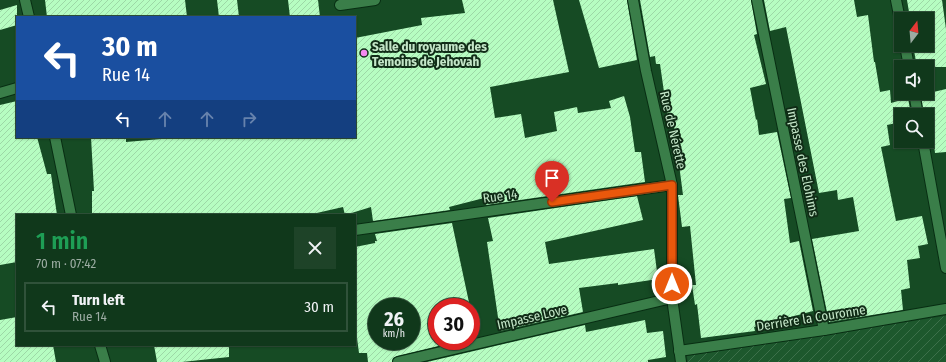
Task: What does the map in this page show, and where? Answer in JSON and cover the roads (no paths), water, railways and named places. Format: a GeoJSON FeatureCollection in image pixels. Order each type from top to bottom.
{"type":"FeatureCollection","features":[{"type":"Feature","properties":{"kind":"street"},"geometry":{"type":"LineString","coordinates":[[25,0],[29,16]]}},
{"type":"Feature","properties":{"kind":"street"},"geometry":{"type":"LineString","coordinates":[[340,5],[375,0]]}},
{"type":"Feature","properties":{"kind":"street","name":"Rue de Nérette"},"geometry":{"type":"LineString","coordinates":[[633,0],[646,70],[672,185],[672,298],[681,362]]}},
{"type":"Feature","properties":{"kind":"street","name":"Impasse des Elohims"},"geometry":{"type":"LineString","coordinates":[[756,0],[824,330]]}},
{"type":"Feature","properties":{"kind":"street"},"geometry":{"type":"LineString","coordinates":[[896,0],[898,12]]}},
{"type":"Feature","properties":{"kind":"street"},"geometry":{"type":"LineString","coordinates":[[0,93],[16,88]]}},
{"type":"Feature","properties":{"kind":"street"},"geometry":{"type":"LineString","coordinates":[[55,138],[71,214]]}},
{"type":"Feature","properties":{"kind":"street"},"geometry":{"type":"LineString","coordinates":[[923,148],[946,268]]}},
{"type":"Feature","properties":{"kind":"street","name":"Rue 14"},"geometry":{"type":"LineString","coordinates":[[356,230],[672,185]]}},
{"type":"Feature","properties":{"kind":"street","name":"Impasse Love"},"geometry":{"type":"LineString","coordinates":[[398,362],[672,298]]}},
{"type":"Feature","properties":{"kind":"street","name":"Derrière la Couronne"},"geometry":{"type":"LineString","coordinates":[[679,351],[824,330],[946,309]]}},
{"type":"Feature","properties":{"kind":"street"},"geometry":{"type":"LineString","coordinates":[[100,346],[105,362]]}},
{"type":"Feature","properties":{"kind":"place","name":"Salle du royaume des Temoins de Jehovah"},"geometry":{"type":"Point","coordinates":[364,53]}}]}
